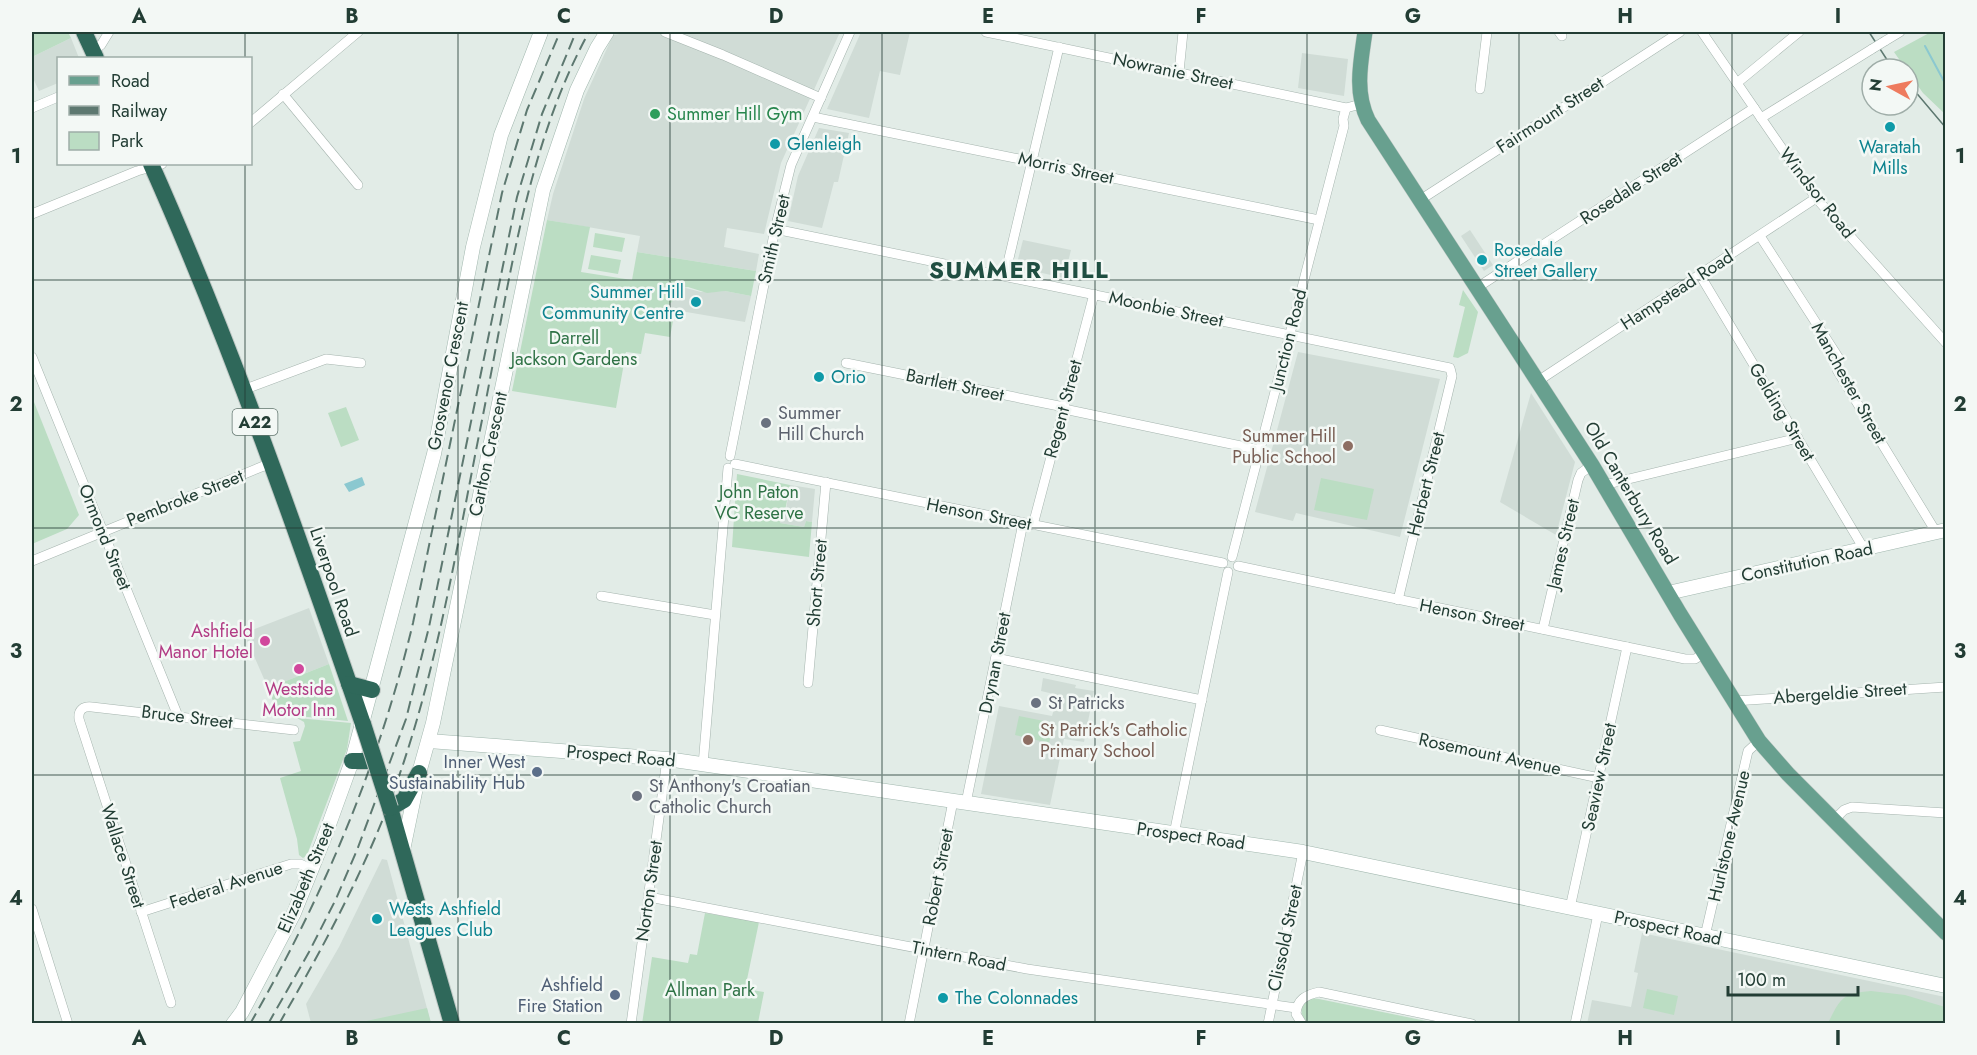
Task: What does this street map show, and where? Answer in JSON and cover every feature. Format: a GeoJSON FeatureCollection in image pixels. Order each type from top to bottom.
{"type":"FeatureCollection","features":[{"type":"Feature","properties":{"kind":"highway","name":"Liverpool Road"},"geometry":{"type":"LineString","coordinates":[[155,165],[271,463],[363,724],[365,761],[390,808],[452,1023]]}},
{"type":"Feature","properties":{"kind":"highway"},"geometry":{"type":"LineString","coordinates":[[349,684],[372,690]]}},
{"type":"Feature","properties":{"kind":"highway"},"geometry":{"type":"LineString","coordinates":[[390,808],[404,800],[419,774]]}},
{"type":"Feature","properties":{"kind":"main road","name":"Old Canterbury Road"},"geometry":{"type":"LineString","coordinates":[[1365,32],[1359,83],[1361,104],[1368,120],[1592,465],[1759,741],[1773,758],[1946,933]]}},
{"type":"Feature","properties":{"kind":"street"},"geometry":{"type":"LineString","coordinates":[[252,121],[358,32]]}},
{"type":"Feature","properties":{"kind":"street","name":"Grosvenor Crescent"},"geometry":{"type":"LineString","coordinates":[[363,724],[434,454],[473,247],[501,135],[542,32]]}},
{"type":"Feature","properties":{"kind":"street","name":"Carlton Crescent"},"geometry":{"type":"LineString","coordinates":[[403,850],[419,774],[429,741],[543,190],[572,103],[607,32]]}},
{"type":"Feature","properties":{"kind":"street"},"geometry":{"type":"LineString","coordinates":[[665,32],[821,98]]}},
{"type":"Feature","properties":{"kind":"street","name":"Smith Street"},"geometry":{"type":"LineString","coordinates":[[703,765],[715,615],[731,463],[775,229],[791,165],[850,32]]}},
{"type":"Feature","properties":{"kind":"street","name":"Nowranie Street"},"geometry":{"type":"LineString","coordinates":[[986,32],[1346,108],[1361,104]]}},
{"type":"Feature","properties":{"kind":"street"},"geometry":{"type":"LineString","coordinates":[[1179,72],[1183,32]]}},
{"type":"Feature","properties":{"kind":"street"},"geometry":{"type":"LineString","coordinates":[[1480,89],[1487,32]]}},
{"type":"Feature","properties":{"kind":"street","name":"Fairmount Street"},"geometry":{"type":"LineString","coordinates":[[1420,200],[1680,32]]}},
{"type":"Feature","properties":{"kind":"street","name":"Windsor Road"},"geometry":{"type":"LineString","coordinates":[[1702,32],[1816,198],[1946,344]]}},
{"type":"Feature","properties":{"kind":"street"},"geometry":{"type":"LineString","coordinates":[[1737,82],[1799,32]]}},
{"type":"Feature","properties":{"kind":"street"},"geometry":{"type":"LineString","coordinates":[[1761,118],[1900,32]]}},
{"type":"Feature","properties":{"kind":"street"},"geometry":{"type":"LineString","coordinates":[[1005,276],[1059,47]]}},
{"type":"Feature","properties":{"kind":"street"},"geometry":{"type":"LineString","coordinates":[[283,94],[358,185]]}},
{"type":"Feature","properties":{"kind":"street"},"geometry":{"type":"LineString","coordinates":[[32,108],[57,97]]}},
{"type":"Feature","properties":{"kind":"street","name":"Junction Road"},"geometry":{"type":"LineString","coordinates":[[1344,123],[1361,104]]}},
{"type":"Feature","properties":{"kind":"street","name":"Junction Road"},"geometry":{"type":"LineString","coordinates":[[1232,557],[1346,108]]}},
{"type":"Feature","properties":{"kind":"street","name":"Rosedale Street"},"geometry":{"type":"LineString","coordinates":[[1478,287],[1754,108]]}},
{"type":"Feature","properties":{"kind":"street","name":"Morris Street"},"geometry":{"type":"LineString","coordinates":[[813,117],[1319,220]]}},
{"type":"Feature","properties":{"kind":"street"},"geometry":{"type":"LineString","coordinates":[[32,214],[155,165]]}},
{"type":"Feature","properties":{"kind":"street","name":"Hampstead Road"},"geometry":{"type":"LineString","coordinates":[[1538,381],[1816,198]]}},
{"type":"Feature","properties":{"kind":"street","name":"Moonbie Street"},"geometry":{"type":"LineString","coordinates":[[775,229],[1450,368]]}},
{"type":"Feature","properties":{"kind":"street","name":"Manchester Street"},"geometry":{"type":"LineString","coordinates":[[1760,236],[1838,357],[1837,370],[1941,531]]}},
{"type":"Feature","properties":{"kind":"street","name":"Gelding Street"},"geometry":{"type":"LineString","coordinates":[[1700,275],[1864,549]]}},
{"type":"Feature","properties":{"kind":"street","name":"Regent Street"},"geometry":{"type":"LineString","coordinates":[[1028,524],[1064,408],[1094,294]]}},
{"type":"Feature","properties":{"kind":"street","name":"Ormond Street"},"geometry":{"type":"LineString","coordinates":[[32,357],[178,716]]}},
{"type":"Feature","properties":{"kind":"street"},"geometry":{"type":"LineString","coordinates":[[243,390],[326,359],[362,363]]}},
{"type":"Feature","properties":{"kind":"street","name":"Bartlett Street"},"geometry":{"type":"LineString","coordinates":[[846,363],[1260,450]]}},
{"type":"Feature","properties":{"kind":"street","name":"Herbert Street"},"geometry":{"type":"LineString","coordinates":[[1398,600],[1452,376],[1450,368]]}},
{"type":"Feature","properties":{"kind":"street"},"geometry":{"type":"LineString","coordinates":[[1604,485],[1798,438]]}},
{"type":"Feature","properties":{"kind":"street","name":"Pembroke Street"},"geometry":{"type":"LineString","coordinates":[[32,561],[271,463]]}},
{"type":"Feature","properties":{"kind":"street","name":"Henson Street"},"geometry":{"type":"LineString","coordinates":[[731,463],[1226,567]]}},
{"type":"Feature","properties":{"kind":"street","name":"James Street"},"geometry":{"type":"LineString","coordinates":[[1543,629],[1578,480],[1581,473],[1592,465]]}},
{"type":"Feature","properties":{"kind":"street","name":"Short Street"},"geometry":{"type":"LineString","coordinates":[[808,683],[826,482]]}},
{"type":"Feature","properties":{"kind":"street","name":"Drynan Street"},"geometry":{"type":"LineString","coordinates":[[960,802],[1028,524]]}},
{"type":"Feature","properties":{"kind":"street","name":"Constitution Road"},"geometry":{"type":"LineString","coordinates":[[1668,593],[1941,531]]}},
{"type":"Feature","properties":{"kind":"street"},"geometry":{"type":"LineString","coordinates":[[1174,834],[1202,700],[1227,558],[1236,559],[1238,566],[1234,571],[1226,567]]}},
{"type":"Feature","properties":{"kind":"street","name":"Henson Street"},"geometry":{"type":"LineString","coordinates":[[1238,566],[1691,660],[1705,653]]}},
{"type":"Feature","properties":{"kind":"street"},"geometry":{"type":"LineString","coordinates":[[601,596],[715,615]]}},
{"type":"Feature","properties":{"kind":"street","name":"Seaview Street"},"geometry":{"type":"LineString","coordinates":[[1570,908],[1627,647]]}},
{"type":"Feature","properties":{"kind":"street"},"geometry":{"type":"LineString","coordinates":[[996,658],[1202,700]]}},
{"type":"Feature","properties":{"kind":"street","name":"Abergeldie Street"},"geometry":{"type":"LineString","coordinates":[[1734,701],[1946,687]]}},
{"type":"Feature","properties":{"kind":"street","name":"Bruce Street"},"geometry":{"type":"LineString","coordinates":[[81,709],[92,706],[294,730]]}},
{"type":"Feature","properties":{"kind":"street","name":"Wallace Street"},"geometry":{"type":"LineString","coordinates":[[81,709],[79,719],[171,1004]]}},
{"type":"Feature","properties":{"kind":"street","name":"Rosemount Avenue"},"geometry":{"type":"LineString","coordinates":[[1380,730],[1599,778]]}},
{"type":"Feature","properties":{"kind":"street","name":"Prospect Road"},"geometry":{"type":"LineString","coordinates":[[429,741],[667,759],[1303,852],[1946,986]]}},
{"type":"Feature","properties":{"kind":"street","name":"Hurlstone Avenue"},"geometry":{"type":"LineString","coordinates":[[1705,936],[1748,751],[1759,741]]}},
{"type":"Feature","properties":{"kind":"street","name":"Norton Street"},"geometry":{"type":"LineString","coordinates":[[632,1023],[667,759]]}},
{"type":"Feature","properties":{"kind":"street","name":"Elizabeth Street"},"geometry":{"type":"LineString","coordinates":[[233,1023],[242,1012],[288,925],[312,869],[365,761]]}},
{"type":"Feature","properties":{"kind":"street","name":"Robert Street"},"geometry":{"type":"LineString","coordinates":[[909,1023],[923,949],[960,802]]}},
{"type":"Feature","properties":{"kind":"street"},"geometry":{"type":"LineString","coordinates":[[1834,820],[1844,810],[1852,807],[1946,813]]}},
{"type":"Feature","properties":{"kind":"street","name":"Clissold Street"},"geometry":{"type":"LineString","coordinates":[[1268,1023],[1303,852]]}},
{"type":"Feature","properties":{"kind":"street","name":"Federal Avenue"},"geometry":{"type":"LineString","coordinates":[[141,912],[291,864],[300,864],[312,869]]}},
{"type":"Feature","properties":{"kind":"street","name":"Tintern Road"},"geometry":{"type":"LineString","coordinates":[[649,897],[1062,974],[1296,1008]]}},
{"type":"Feature","properties":{"kind":"street"},"geometry":{"type":"LineString","coordinates":[[32,909],[68,1023]]}},
{"type":"Feature","properties":{"kind":"street"},"geometry":{"type":"LineString","coordinates":[[1575,1023],[1598,914]]}},
{"type":"Feature","properties":{"kind":"street"},"geometry":{"type":"LineString","coordinates":[[1302,1023],[1296,1014],[1299,1001],[1307,995],[1319,992],[1472,1023]]}},
{"type":"Feature","properties":{"kind":"shaded area"},"geometry":{"type":"Polygon","coordinates":[[[632,32],[840,32],[781,163],[764,234],[727,228],[724,247],[759,254],[756,271],[637,252],[640,236],[547,220],[553,194],[584,99],[613,35],[632,32]]]}},
{"type":"Feature","properties":{"kind":"shaded area"},"geometry":{"type":"Polygon","coordinates":[[[861,32],[910,32],[900,75],[880,71],[869,118],[827,109],[861,32]]]}},
{"type":"Feature","properties":{"kind":"shaded area"},"geometry":{"type":"Polygon","coordinates":[[[71,38],[79,57],[57,57],[57,83],[39,91],[32,76],[32,57],[71,38]]]}},
{"type":"Feature","properties":{"kind":"shaded area"},"geometry":{"type":"Polygon","coordinates":[[[1302,53],[1348,59],[1344,96],[1298,88],[1302,53]]]}},
{"type":"Feature","properties":{"kind":"shaded area"},"geometry":{"type":"Polygon","coordinates":[[[819,128],[849,133],[838,182],[834,182],[822,228],[788,221],[798,176],[819,128]]]}},
{"type":"Feature","properties":{"kind":"shaded area"},"geometry":{"type":"Polygon","coordinates":[[[1470,230],[1493,265],[1484,271],[1461,236],[1470,230]]]}},
{"type":"Feature","properties":{"kind":"shaded area"},"geometry":{"type":"Polygon","coordinates":[[[1023,240],[1071,250],[1064,278],[1016,267],[1023,240]]]}},
{"type":"Feature","properties":{"kind":"shaded area"},"geometry":{"type":"Polygon","coordinates":[[[682,287],[701,292],[725,291],[751,296],[745,322],[663,308],[671,301],[675,292],[682,287]]]}},
{"type":"Feature","properties":{"kind":"shaded area","name":"Summer Hill Public School"},"geometry":{"type":"Polygon","coordinates":[[[1298,352],[1440,379],[1400,537],[1296,513],[1293,521],[1255,512],[1298,352]]]}},
{"type":"Feature","properties":{"kind":"shaded area"},"geometry":{"type":"Polygon","coordinates":[[[1531,393],[1575,462],[1556,535],[1500,502],[1531,393]]]}},
{"type":"Feature","properties":{"kind":"shaded area"},"geometry":{"type":"Polygon","coordinates":[[[790,485],[815,489],[812,522],[806,521],[804,527],[780,523],[783,510],[786,510],[790,485]]]}},
{"type":"Feature","properties":{"kind":"shaded area"},"geometry":{"type":"Polygon","coordinates":[[[309,608],[329,664],[268,688],[244,633],[309,608]]]}},
{"type":"Feature","properties":{"kind":"shaded area","name":"St Patrick's Catholic Primary School"},"geometry":{"type":"Polygon","coordinates":[[[1043,678],[1094,691],[1084,742],[1064,739],[1050,805],[981,794],[999,706],[1052,716],[1058,695],[1041,691],[1043,678]]]}},
{"type":"Feature","properties":{"kind":"shaded area"},"geometry":{"type":"Polygon","coordinates":[[[382,859],[387,860],[431,1023],[311,1023],[306,1004],[339,947],[382,859]]]}},
{"type":"Feature","properties":{"kind":"shaded area"},"geometry":{"type":"Polygon","coordinates":[[[1642,933],[1945,997],[1945,1023],[1587,1024],[1592,1000],[1631,1007],[1638,973],[1634,972],[1642,933]]]}},
{"type":"Feature","properties":{"kind":"green space"},"geometry":{"type":"Polygon","coordinates":[[[32,32],[68,32],[71,38],[32,57],[32,32]]]}},
{"type":"Feature","properties":{"kind":"green space"},"geometry":{"type":"Polygon","coordinates":[[[1931,32],[1945,32],[1945,114],[1920,89],[1920,57],[1898,57],[1894,52],[1931,32]]]}},
{"type":"Feature","properties":{"kind":"green space","name":"Darrell Jackson Gardens"},"geometry":{"type":"Polygon","coordinates":[[[547,220],[590,227],[581,272],[632,280],[637,252],[756,271],[751,296],[725,291],[707,293],[688,287],[681,288],[678,293],[675,292],[672,302],[663,308],[675,310],[670,337],[645,333],[641,354],[626,352],[616,408],[512,391],[547,220]]]}},
{"type":"Feature","properties":{"kind":"green space"},"geometry":{"type":"Polygon","coordinates":[[[595,233],[625,238],[622,252],[593,247],[595,233]]]}},
{"type":"Feature","properties":{"kind":"green space"},"geometry":{"type":"Polygon","coordinates":[[[591,255],[621,260],[618,274],[588,269],[591,255]]]}},
{"type":"Feature","properties":{"kind":"green space"},"geometry":{"type":"Polygon","coordinates":[[[1463,290],[1478,312],[1468,353],[1458,358],[1453,357],[1465,307],[1459,305],[1463,290]]]}},
{"type":"Feature","properties":{"kind":"green space"},"geometry":{"type":"Polygon","coordinates":[[[32,397],[79,515],[67,529],[32,544],[32,397]]]}},
{"type":"Feature","properties":{"kind":"green space"},"geometry":{"type":"Polygon","coordinates":[[[346,407],[359,440],[341,447],[328,413],[346,407]]]}},
{"type":"Feature","properties":{"kind":"green space","name":"John Paton VC Reserve"},"geometry":{"type":"Polygon","coordinates":[[[737,474],[790,485],[780,523],[804,527],[806,521],[812,522],[809,557],[732,547],[737,474]]]}},
{"type":"Feature","properties":{"kind":"green space"},"geometry":{"type":"Polygon","coordinates":[[[1321,478],[1374,489],[1367,520],[1314,510],[1321,478]]]}},
{"type":"Feature","properties":{"kind":"green space"},"geometry":{"type":"Polygon","coordinates":[[[329,664],[348,721],[278,714],[268,688],[329,664]]]}},
{"type":"Feature","properties":{"kind":"green space"},"geometry":{"type":"Polygon","coordinates":[[[1019,716],[1054,723],[1049,743],[1015,735],[1019,716]]]}},
{"type":"Feature","properties":{"kind":"green space"},"geometry":{"type":"Polygon","coordinates":[[[297,718],[351,723],[347,749],[307,855],[303,858],[299,855],[297,839],[280,778],[301,771],[293,742],[300,741],[305,726],[304,722],[297,718]]]}},
{"type":"Feature","properties":{"kind":"green space","name":"Allman Park"},"geometry":{"type":"Polygon","coordinates":[[[705,913],[759,922],[745,989],[764,992],[758,1023],[642,1024],[652,957],[688,963],[690,954],[697,955],[705,913]]]}},
{"type":"Feature","properties":{"kind":"green space"},"geometry":{"type":"Polygon","coordinates":[[[1647,989],[1678,996],[1674,1015],[1643,1008],[1647,989]]]}},
{"type":"Feature","properties":{"kind":"green space"},"geometry":{"type":"Polygon","coordinates":[[[1871,991],[1905,995],[1945,1007],[1945,1023],[1828,1023],[1843,999],[1853,994],[1871,991]]]}},
{"type":"Feature","properties":{"kind":"green space"},"geometry":{"type":"Polygon","coordinates":[[[1312,998],[1436,1023],[1309,1023],[1303,1017],[1302,1010],[1305,1003],[1312,998]]]}},
{"type":"Feature","properties":{"kind":"green space"},"geometry":{"type":"Polygon","coordinates":[[[427,1008],[431,1023],[357,1023],[427,1008]]]}},
{"type":"Feature","properties":{"kind":"water"},"geometry":{"type":"Polygon","coordinates":[[[362,477],[365,485],[349,492],[344,484],[362,477]]]}},
{"type":"Feature","properties":{"kind":"waterway"},"geometry":{"type":"LineString","coordinates":[[1925,46],[1946,85]]}},
{"type":"Feature","properties":{"kind":"tram line"},"geometry":{"type":"LineString","coordinates":[[1869,32],[1885,57]]}},
{"type":"Feature","properties":{"kind":"tram line"},"geometry":{"type":"LineString","coordinates":[[1920,97],[1946,128]]}},
{"type":"Feature","properties":{"kind":"railway"},"geometry":{"type":"LineString","coordinates":[[250,1024],[277,976],[325,879],[366,779],[383,728],[413,623],[502,193],[527,110],[560,32]]}},
{"type":"Feature","properties":{"kind":"railway"},"geometry":{"type":"LineString","coordinates":[[268,1024],[336,899],[357,850],[406,719],[429,627],[517,197],[542,114],[576,32]]}},
{"type":"Feature","properties":{"kind":"railway"},"geometry":{"type":"LineString","coordinates":[[279,1024],[326,939],[369,853],[408,748],[445,608],[521,222],[549,124],[567,77],[589,32]]}},
{"type":"Feature","properties":{"kind":"place","name":"Summer Hill Gym"},"geometry":{"type":"Point","coordinates":[655,114]}},
{"type":"Feature","properties":{"kind":"place","name":"Waratah Mills"},"geometry":{"type":"Point","coordinates":[1890,127]}},
{"type":"Feature","properties":{"kind":"place","name":"Glenleigh"},"geometry":{"type":"Point","coordinates":[775,144]}},
{"type":"Feature","properties":{"kind":"place","name":"Rosedale Street Gallery"},"geometry":{"type":"Point","coordinates":[1482,260]}},
{"type":"Feature","properties":{"kind":"place","name":"Summer Hill Community Centre"},"geometry":{"type":"Point","coordinates":[696,302]}},
{"type":"Feature","properties":{"kind":"place","name":"Orio"},"geometry":{"type":"Point","coordinates":[819,377]}},
{"type":"Feature","properties":{"kind":"place","name":"Summer Hill Church"},"geometry":{"type":"Point","coordinates":[766,423]}},
{"type":"Feature","properties":{"kind":"place","name":"Summer Hill Public School"},"geometry":{"type":"Point","coordinates":[1348,446]}},
{"type":"Feature","properties":{"kind":"place","name":"Ashfield Manor Hotel"},"geometry":{"type":"Point","coordinates":[265,641]}},
{"type":"Feature","properties":{"kind":"place","name":"Westside Motor Inn"},"geometry":{"type":"Point","coordinates":[299,669]}},
{"type":"Feature","properties":{"kind":"place","name":"St Patricks"},"geometry":{"type":"Point","coordinates":[1036,703]}},
{"type":"Feature","properties":{"kind":"place","name":"St Patrick's Catholic Primary School"},"geometry":{"type":"Point","coordinates":[1028,740]}},
{"type":"Feature","properties":{"kind":"place","name":"Inner West Sustainability Hub"},"geometry":{"type":"Point","coordinates":[537,772]}},
{"type":"Feature","properties":{"kind":"place","name":"St Anthony's Croatian Catholic Church"},"geometry":{"type":"Point","coordinates":[637,796]}},
{"type":"Feature","properties":{"kind":"place","name":"Wests Ashfield Leagues Club"},"geometry":{"type":"Point","coordinates":[377,919]}},
{"type":"Feature","properties":{"kind":"place","name":"Ashfield Fire Station"},"geometry":{"type":"Point","coordinates":[615,995]}},
{"type":"Feature","properties":{"kind":"place","name":"The Colonnades"},"geometry":{"type":"Point","coordinates":[943,998]}},
{"type":"Feature","properties":{"kind":"district","name":"SUMMER HILL"},"geometry":{"type":"Point","coordinates":[1019,269]}}]}
